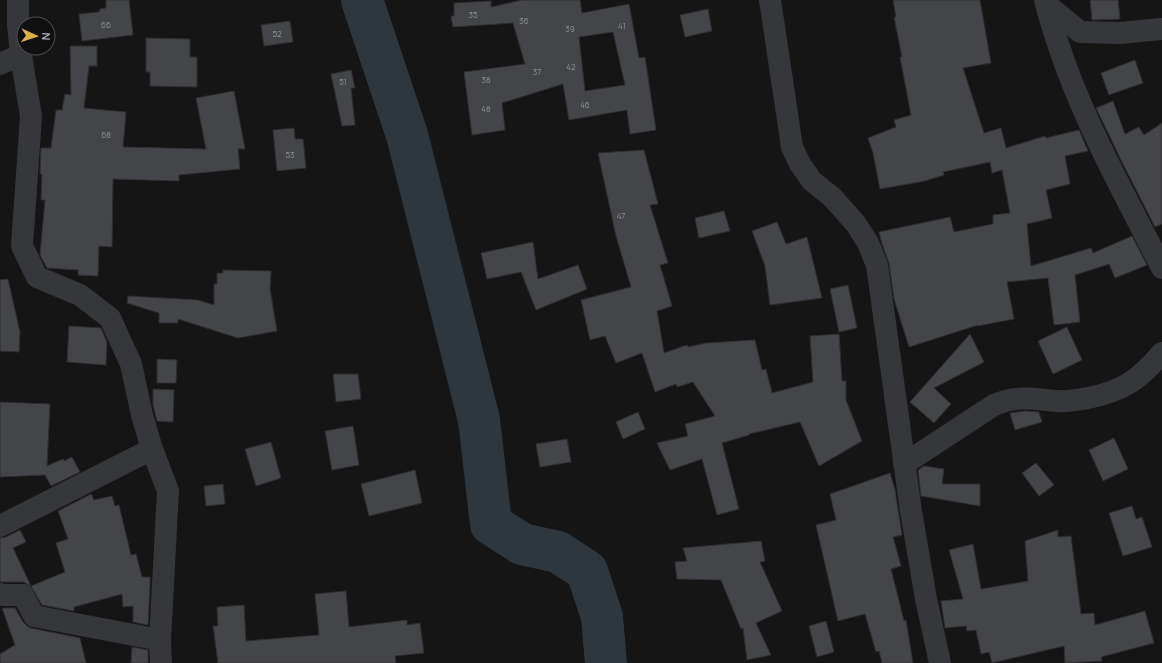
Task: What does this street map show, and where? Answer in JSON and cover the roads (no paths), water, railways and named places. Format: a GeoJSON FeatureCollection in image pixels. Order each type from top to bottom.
{"type":"FeatureCollection","features":[{"type":"Feature","properties":{"kind":"street"},"geometry":{"type":"LineString","coordinates":[[18,0],[18,16]]}},
{"type":"Feature","properties":{"kind":"street"},"geometry":{"type":"LineString","coordinates":[[770,0],[792,147],[800,164],[812,181],[832,197],[856,224],[868,243],[877,265],[904,464],[926,599],[940,663]]}},
{"type":"Feature","properties":{"kind":"street"},"geometry":{"type":"LineString","coordinates":[[1046,2],[1080,32],[1120,33],[1162,29]]}},
{"type":"Feature","properties":{"kind":"street"},"geometry":{"type":"LineString","coordinates":[[1046,2],[1061,51],[1090,125],[1162,268]]}},
{"type":"Feature","properties":{"kind":"street"},"geometry":{"type":"LineString","coordinates":[[0,64],[17,56]]}},
{"type":"Feature","properties":{"kind":"street"},"geometry":{"type":"LineString","coordinates":[[21,56],[31,116],[22,246],[38,277],[80,295],[110,318],[131,364],[142,415],[152,449],[168,491],[160,640],[161,663]]}},
{"type":"Feature","properties":{"kind":"street"},"geometry":{"type":"LineString","coordinates":[[904,464],[994,405],[1006,400],[1018,398],[1067,401],[1111,392],[1135,380],[1147,371],[1162,353]]}},
{"type":"Feature","properties":{"kind":"street"},"geometry":{"type":"LineString","coordinates":[[0,526],[152,449]]}},
{"type":"Feature","properties":{"kind":"street"},"geometry":{"type":"LineString","coordinates":[[0,594],[23,595],[34,616],[160,640]]}},
{"type":"Feature","properties":{"kind":"waterway"},"geometry":{"type":"LineString","coordinates":[[362,0],[407,135],[479,420],[491,524],[522,544],[558,552],[587,571],[602,617],[606,663]]}}]}
